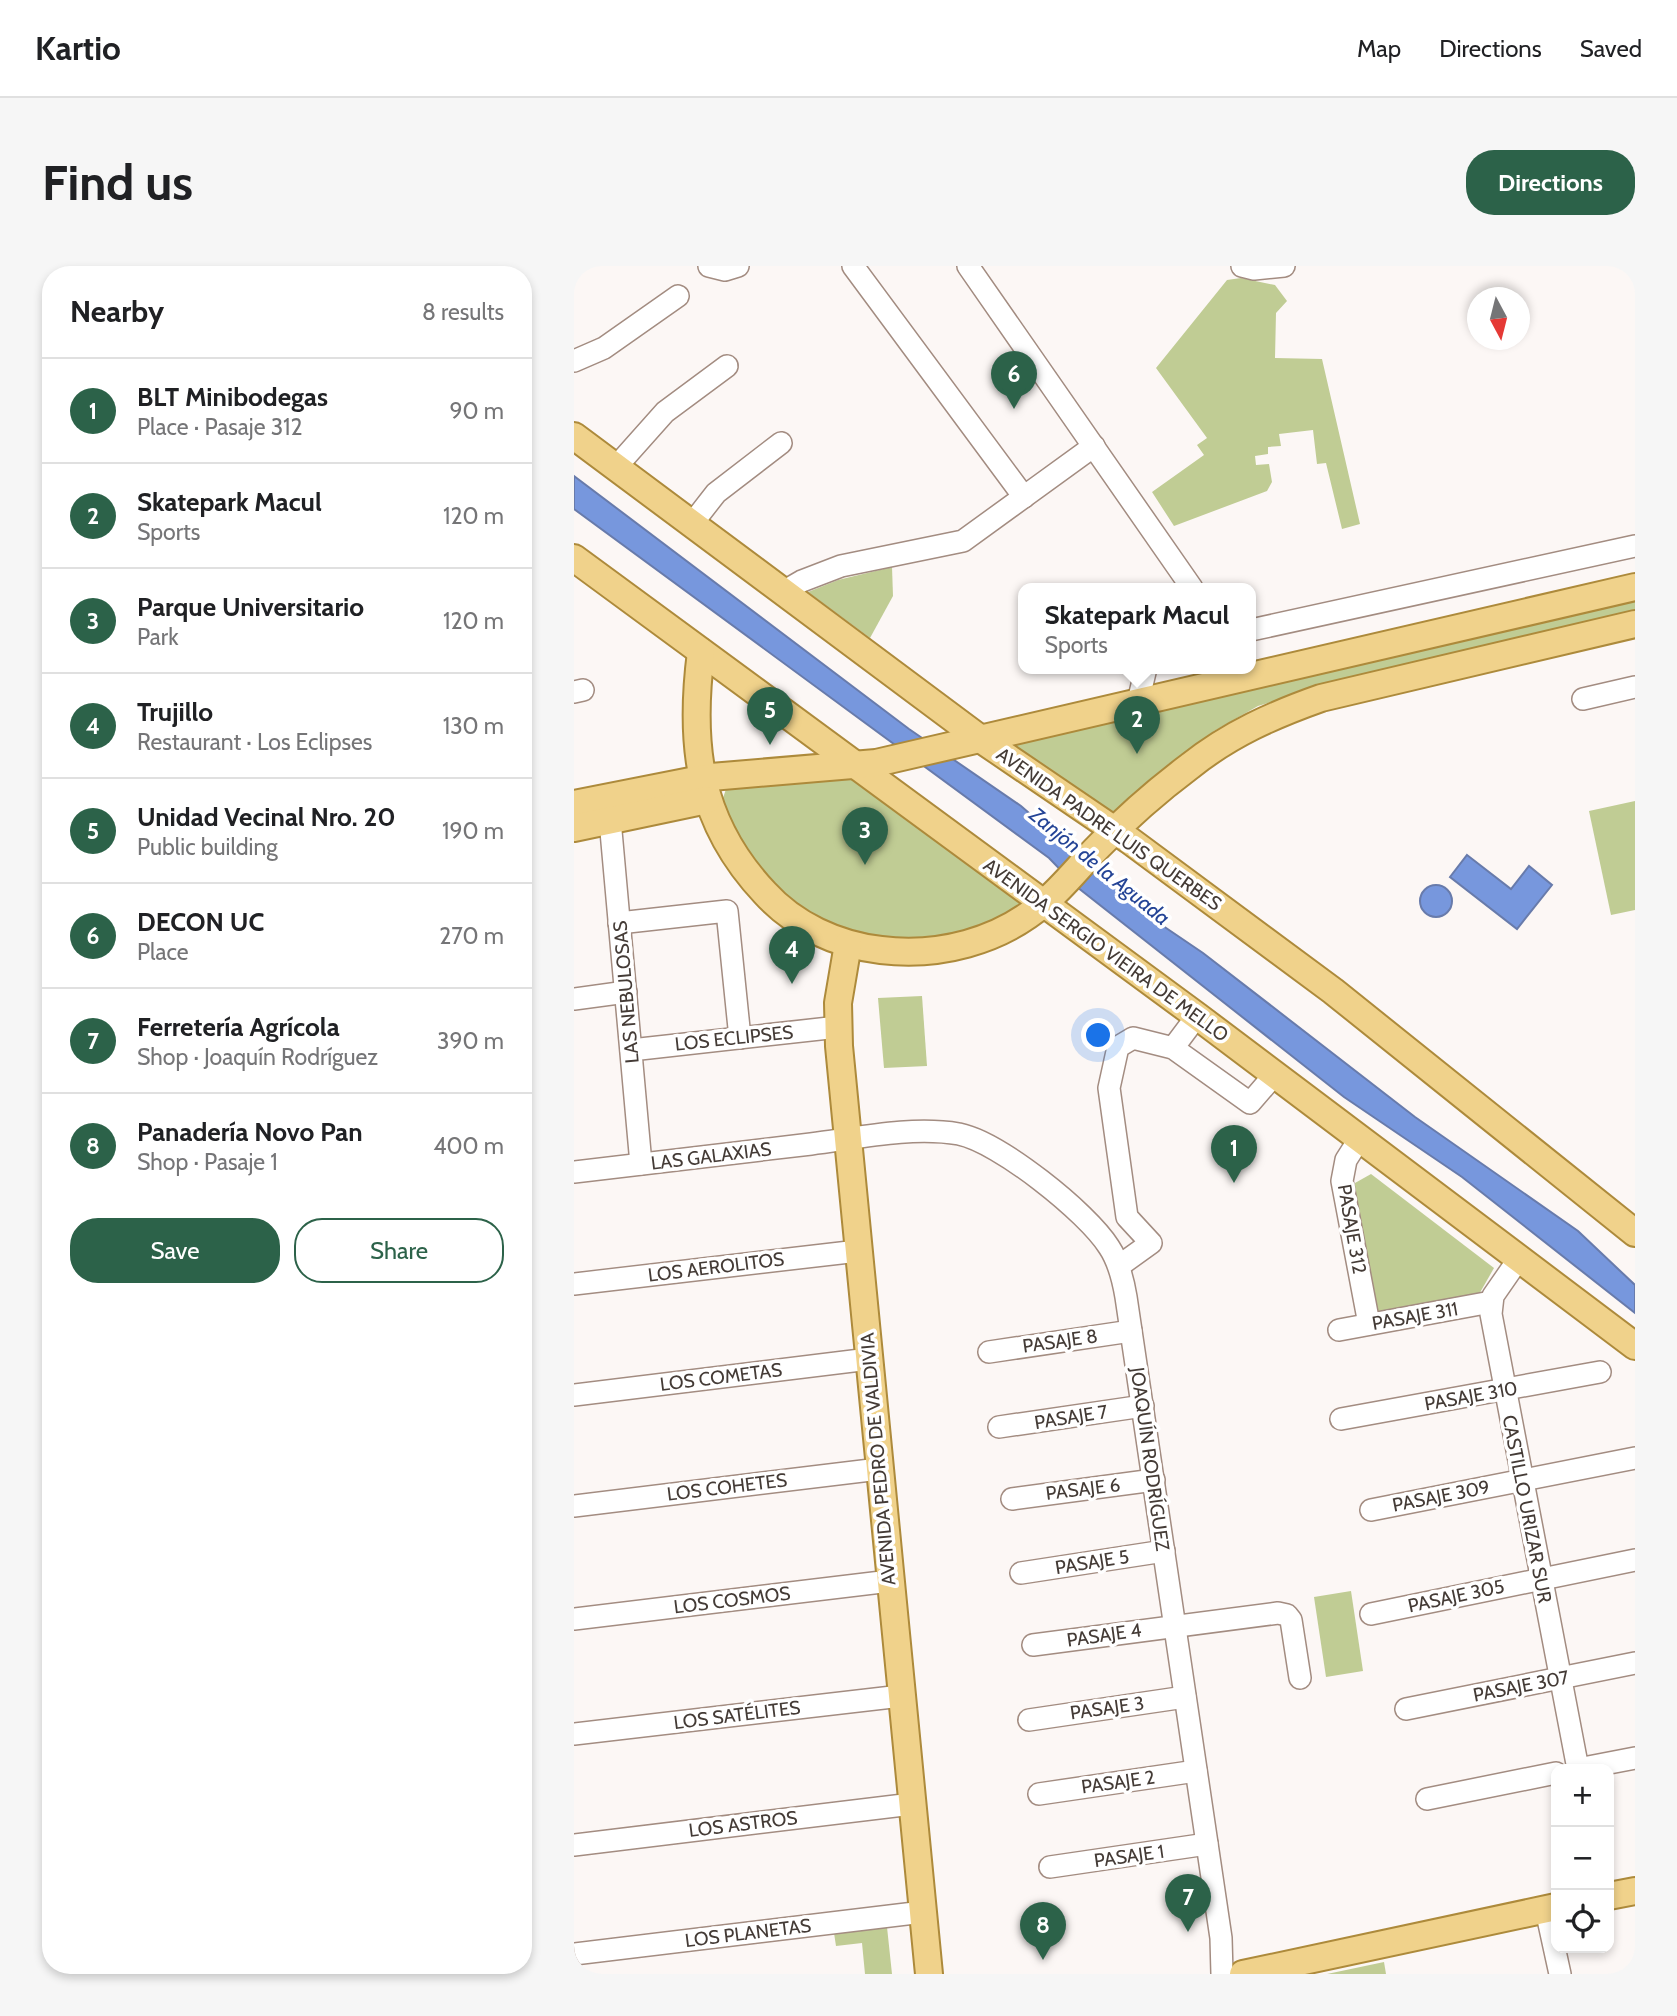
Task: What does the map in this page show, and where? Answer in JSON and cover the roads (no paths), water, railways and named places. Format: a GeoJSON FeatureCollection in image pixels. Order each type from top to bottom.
{"type":"FeatureCollection","features":[{"type":"Feature","properties":{"kind":"main road","name":"AVENIDA PADRE LUIS QUERBES"},"geometry":{"type":"LineString","coordinates":[[577,435],[691,525],[783,592],[973,742],[1107,839],[1333,990],[1633,1227]]}},
{"type":"Feature","properties":{"kind":"main road","name":"AVENIDA SERGIO VIEIRA DE MELLO"},"geometry":{"type":"LineString","coordinates":[[574,558],[701,652],[1051,896],[1198,1016],[1635,1346]]}},
{"type":"Feature","properties":{"kind":"main road"},"geometry":{"type":"LineString","coordinates":[[574,804],[704,789],[865,764],[973,742],[1635,587]]}},
{"type":"Feature","properties":{"kind":"main road"},"geometry":{"type":"LineString","coordinates":[[701,652],[696,716],[704,789],[727,843],[767,895],[805,924],[848,944],[907,952],[953,947],[998,932],[1051,896],[1107,839],[1192,764],[1233,736],[1276,714],[1321,698],[1635,624]]}},
{"type":"Feature","properties":{"kind":"main road"},"geometry":{"type":"LineString","coordinates":[[574,828],[610,820],[704,789]]}},
{"type":"Feature","properties":{"kind":"main road","name":"AVENIDA PEDRO DE VALDIVIA"},"geometry":{"type":"LineString","coordinates":[[848,944],[841,980],[838,1027],[929,1974]]}},
{"type":"Feature","properties":{"kind":"main road"},"geometry":{"type":"LineString","coordinates":[[1614,1895],[1635,1891]]}},
{"type":"Feature","properties":{"kind":"main road"},"geometry":{"type":"LineString","coordinates":[[1243,1974],[1551,1909]]}},
{"type":"Feature","properties":{"kind":"street"},"geometry":{"type":"LineString","coordinates":[[709,266],[725,270],[738,266]]}},
{"type":"Feature","properties":{"kind":"street"},"geometry":{"type":"LineString","coordinates":[[853,266],[1024,497]]}},
{"type":"Feature","properties":{"kind":"street"},"geometry":{"type":"LineString","coordinates":[[968,266],[1189,583]]}},
{"type":"Feature","properties":{"kind":"street"},"geometry":{"type":"LineString","coordinates":[[1242,266],[1254,269],[1284,266]]}},
{"type":"Feature","properties":{"kind":"street"},"geometry":{"type":"LineString","coordinates":[[574,361],[604,348],[678,296]]}},
{"type":"Feature","properties":{"kind":"street"},"geometry":{"type":"LineString","coordinates":[[616,467],[665,412],[727,366]]}},
{"type":"Feature","properties":{"kind":"street"},"geometry":{"type":"LineString","coordinates":[[691,525],[716,492],[781,443]]}},
{"type":"Feature","properties":{"kind":"street"},"geometry":{"type":"LineString","coordinates":[[783,592],[823,572],[963,541],[1094,446]]}},
{"type":"Feature","properties":{"kind":"street"},"geometry":{"type":"LineString","coordinates":[[1256,629],[1635,546]]}},
{"type":"Feature","properties":{"kind":"street"},"geometry":{"type":"LineString","coordinates":[[1138,702],[1145,674]]}},
{"type":"Feature","properties":{"kind":"street"},"geometry":{"type":"LineString","coordinates":[[1583,699],[1635,687]]}},
{"type":"Feature","properties":{"kind":"street","name":"LAS NEBULOSAS"},"geometry":{"type":"LineString","coordinates":[[610,820],[641,1164]]}},
{"type":"Feature","properties":{"kind":"street"},"geometry":{"type":"LineString","coordinates":[[619,923],[727,911],[740,1038]]}},
{"type":"Feature","properties":{"kind":"street"},"geometry":{"type":"LineString","coordinates":[[574,999],[625,992]]}},
{"type":"Feature","properties":{"kind":"street"},"geometry":{"type":"LineString","coordinates":[[1173,1048],[1198,1016]]}},
{"type":"Feature","properties":{"kind":"street","name":"LOS ECLIPSES"},"geometry":{"type":"LineString","coordinates":[[631,1050],[838,1027]]}},
{"type":"Feature","properties":{"kind":"street"},"geometry":{"type":"LineString","coordinates":[[1119,1266],[1151,1243],[1127,1217],[1109,1088],[1116,1051],[1122,1043],[1133,1038],[1173,1048],[1250,1103],[1275,1074]]}},
{"type":"Feature","properties":{"kind":"street","name":"JOAQUÍN RODRÍGUEZ"},"geometry":{"type":"LineString","coordinates":[[848,1140],[935,1132],[982,1141],[1002,1153],[1088,1220],[1119,1266],[1143,1406],[1221,1938],[1222,1974]]}},
{"type":"Feature","properties":{"kind":"street","name":"PASAJE 312"},"geometry":{"type":"LineString","coordinates":[[1360,1138],[1346,1160],[1342,1181],[1369,1324]]}},
{"type":"Feature","properties":{"kind":"street","name":"LAS GALAXIAS"},"geometry":{"type":"LineString","coordinates":[[574,1172],[848,1140]]}},
{"type":"Feature","properties":{"kind":"street","name":"LOS AEROLITOS"},"geometry":{"type":"LineString","coordinates":[[574,1284],[858,1251]]}},
{"type":"Feature","properties":{"kind":"street"},"geometry":{"type":"LineString","coordinates":[[1491,1302],[1520,1257]]}},
{"type":"Feature","properties":{"kind":"street","name":"PASAJE 311"},"geometry":{"type":"LineString","coordinates":[[1339,1330],[1491,1302]]}},
{"type":"Feature","properties":{"kind":"street","name":"CASTILLO URIZAR SUR"},"geometry":{"type":"LineString","coordinates":[[1491,1302],[1504,1390],[1577,1764]]}},
{"type":"Feature","properties":{"kind":"street","name":"PASAJE 8"},"geometry":{"type":"LineString","coordinates":[[989,1352],[1131,1331]]}},
{"type":"Feature","properties":{"kind":"street","name":"LOS COMETAS"},"geometry":{"type":"LineString","coordinates":[[574,1395],[869,1359]]}},
{"type":"Feature","properties":{"kind":"street","name":"PASAJE 310"},"geometry":{"type":"LineString","coordinates":[[1341,1419],[1600,1372]]}},
{"type":"Feature","properties":{"kind":"street","name":"PASAJE 7"},"geometry":{"type":"LineString","coordinates":[[999,1427],[1143,1406]]}},
{"type":"Feature","properties":{"kind":"street","name":"PASAJE 309"},"geometry":{"type":"LineString","coordinates":[[1371,1510],[1635,1458]]}},
{"type":"Feature","properties":{"kind":"street","name":"LOS COHETES"},"geometry":{"type":"LineString","coordinates":[[574,1506],[879,1469]]}},
{"type":"Feature","properties":{"kind":"street","name":"PASAJE 6"},"geometry":{"type":"LineString","coordinates":[[1012,1499],[1154,1480]]}},
{"type":"Feature","properties":{"kind":"street","name":"PASAJE 5"},"geometry":{"type":"LineString","coordinates":[[1021,1573],[1164,1551]]}},
{"type":"Feature","properties":{"kind":"street","name":"PASAJE 305"},"geometry":{"type":"LineString","coordinates":[[1371,1614],[1635,1560]]}},
{"type":"Feature","properties":{"kind":"street","name":"LOS COSMOS"},"geometry":{"type":"LineString","coordinates":[[574,1619],[890,1581]]}},
{"type":"Feature","properties":{"kind":"street","name":"PASAJE 4"},"geometry":{"type":"LineString","coordinates":[[1033,1644],[1175,1625],[1287,1615],[1292,1620],[1300,1678]]}},
{"type":"Feature","properties":{"kind":"street","name":"PASAJE 307"},"geometry":{"type":"LineString","coordinates":[[1406,1709],[1635,1663]]}},
{"type":"Feature","properties":{"kind":"street","name":"LOS SATÉLITES"},"geometry":{"type":"LineString","coordinates":[[574,1734],[901,1696]]}},
{"type":"Feature","properties":{"kind":"street","name":"PASAJE 3"},"geometry":{"type":"LineString","coordinates":[[1029,1720],[1185,1698]]}},
{"type":"Feature","properties":{"kind":"street"},"geometry":{"type":"LineString","coordinates":[[1604,1764],[1635,1758]]}},
{"type":"Feature","properties":{"kind":"street","name":"PASAJE 2"},"geometry":{"type":"LineString","coordinates":[[1040,1794],[1196,1771]]}},
{"type":"Feature","properties":{"kind":"street"},"geometry":{"type":"LineString","coordinates":[[1427,1799],[1551,1774]]}},
{"type":"Feature","properties":{"kind":"street","name":"LOS ASTROS"},"geometry":{"type":"LineString","coordinates":[[574,1845],[912,1804]]}},
{"type":"Feature","properties":{"kind":"street","name":"PASAJE 1"},"geometry":{"type":"LineString","coordinates":[[1050,1867],[1207,1844]]}},
{"type":"Feature","properties":{"kind":"street","name":"LOS PLANETAS"},"geometry":{"type":"LineString","coordinates":[[574,1954],[923,1912]]}},
{"type":"Feature","properties":{"kind":"street"},"geometry":{"type":"LineString","coordinates":[[1557,1953],[1560,1974]]}},
{"type":"Feature","properties":{"kind":"water"},"geometry":{"type":"Polygon","coordinates":[[[574,476],[909,729],[1021,806],[1144,913],[1203,953],[1415,1117],[1578,1231],[1635,1285],[1635,1313],[1462,1177],[1344,1097],[1077,887],[1049,858],[574,509],[574,476]]]}},
{"type":"Feature","properties":{"kind":"water"},"geometry":{"type":"Polygon","coordinates":[[[1467,855],[1511,889],[1529,866],[1552,885],[1517,929],[1450,877],[1467,855]]]}},
{"type":"Feature","properties":{"kind":"water"},"geometry":{"type":"Polygon","coordinates":[[[1436,885],[1447,890],[1452,901],[1447,912],[1436,917],[1425,912],[1420,901],[1425,890],[1436,885]]]}},
{"type":"Feature","properties":{"kind":"place","name":"DECON UC"},"geometry":{"type":"Point","coordinates":[1014,409]}},
{"type":"Feature","properties":{"kind":"place","name":"Unidad Vecinal Nro. 20"},"geometry":{"type":"Point","coordinates":[770,745]}},
{"type":"Feature","properties":{"kind":"place","name":"Skatepark Macul"},"geometry":{"type":"Point","coordinates":[1137,754]}},
{"type":"Feature","properties":{"kind":"place","name":"Parque Universitario"},"geometry":{"type":"Point","coordinates":[865,865]}},
{"type":"Feature","properties":{"kind":"place","name":"Trujillo"},"geometry":{"type":"Point","coordinates":[792,984]}},
{"type":"Feature","properties":{"kind":"place","name":"BLT Minibodegas"},"geometry":{"type":"Point","coordinates":[1234,1183]}},
{"type":"Feature","properties":{"kind":"place","name":"Ferretería Agrícola"},"geometry":{"type":"Point","coordinates":[1188,1932]}},
{"type":"Feature","properties":{"kind":"place","name":"Panadería Novo Pan"},"geometry":{"type":"Point","coordinates":[1043,1960]}},
{"type":"Feature","properties":{"kind":"water label","name":"Zanjón de la Aguada"},"geometry":{"type":"Point","coordinates":[1100,866]}}]}
